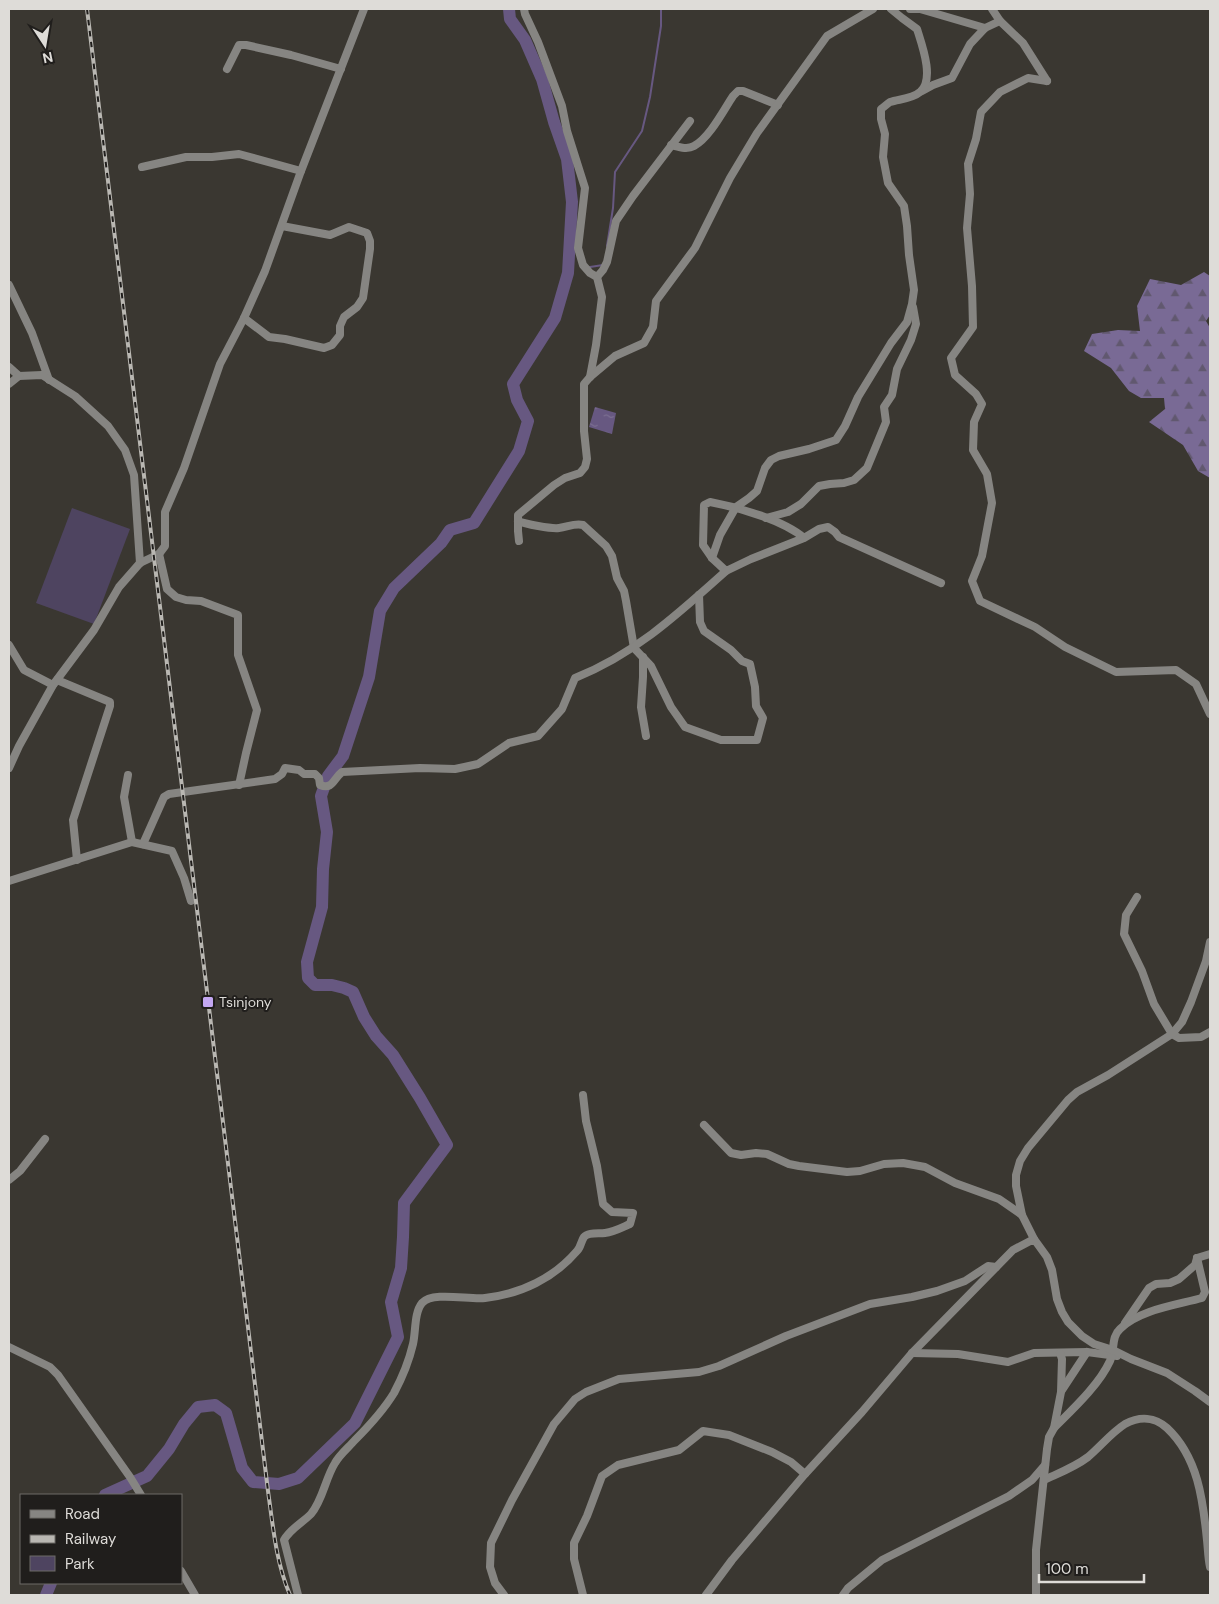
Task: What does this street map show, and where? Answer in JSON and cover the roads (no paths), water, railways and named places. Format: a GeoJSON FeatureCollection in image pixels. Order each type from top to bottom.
{"type":"FeatureCollection","features":[{"type":"Feature","properties":{"kind":"street"},"geometry":{"type":"LineString","coordinates":[[9,768],[19,746],[55,682],[94,630],[119,587],[140,563],[159,554],[165,546],[165,512],[184,468],[220,364],[244,318],[265,271],[301,171],[364,9]]}},
{"type":"Feature","properties":{"kind":"street"},"geometry":{"type":"LineString","coordinates":[[524,9],[562,106],[567,131],[585,188],[578,248],[583,265],[590,273],[597,277],[602,297],[590,378]]}},
{"type":"Feature","properties":{"kind":"street"},"geometry":{"type":"LineString","coordinates":[[520,541],[518,516],[554,485],[565,478],[580,473],[585,467],[587,459],[584,431],[584,384],[615,356],[644,343],[653,326],[656,301],[695,248],[730,178],[758,133],[827,36],[873,9]]}},
{"type":"Feature","properties":{"kind":"street"},"geometry":{"type":"LineString","coordinates":[[891,9],[917,29],[926,59],[927,80],[920,92]]}},
{"type":"Feature","properties":{"kind":"street"},"geometry":{"type":"LineString","coordinates":[[910,9],[920,9],[985,28]]}},
{"type":"Feature","properties":{"kind":"street"},"geometry":{"type":"LineString","coordinates":[[992,9],[1022,43],[1047,82],[1028,78],[1000,92],[982,112],[968,164],[970,194],[967,228],[973,327],[951,358],[955,375],[976,394],[982,404],[974,422],[974,450],[987,474],[992,503],[982,556],[972,581],[980,601],[1035,627],[1065,647],[1116,672],[1176,670],[1196,684],[1210,714]]}},
{"type":"Feature","properties":{"kind":"street"},"geometry":{"type":"LineString","coordinates":[[712,558],[720,535],[736,507],[757,491],[765,468],[771,460],[836,440],[846,426],[858,397],[891,343],[908,322],[914,290],[904,206],[888,182],[883,157],[885,134],[881,109],[889,102],[904,99],[952,78],[970,44],[985,28],[1000,20]]}},
{"type":"Feature","properties":{"kind":"street"},"geometry":{"type":"LineString","coordinates":[[227,69],[239,45],[246,45],[341,69]]}},
{"type":"Feature","properties":{"kind":"street"},"geometry":{"type":"LineString","coordinates":[[672,145],[684,148],[694,146],[709,133],[738,91],[744,91],[778,105]]}},
{"type":"Feature","properties":{"kind":"street"},"geometry":{"type":"LineString","coordinates":[[597,277],[607,262],[616,221],[690,121]]}},
{"type":"Feature","properties":{"kind":"street"},"geometry":{"type":"LineString","coordinates":[[142,167],[186,157],[239,154],[301,171]]}},
{"type":"Feature","properties":{"kind":"street"},"geometry":{"type":"LineString","coordinates":[[244,318],[270,337],[324,348],[332,344],[340,335],[340,326],[344,318],[357,307],[363,298],[370,249],[367,233],[349,228],[330,235],[282,226]]}},
{"type":"Feature","properties":{"kind":"street"},"geometry":{"type":"LineString","coordinates":[[9,285],[32,333],[49,380]]}},
{"type":"Feature","properties":{"kind":"street"},"geometry":{"type":"LineString","coordinates":[[764,518],[788,512],[801,504],[820,486],[844,484],[854,480],[867,468],[886,422],[884,407],[892,395],[897,369],[911,340],[916,324],[912,304]]}},
{"type":"Feature","properties":{"kind":"street"},"geometry":{"type":"LineString","coordinates":[[9,367],[19,376]]}},
{"type":"Feature","properties":{"kind":"street"},"geometry":{"type":"LineString","coordinates":[[9,384],[19,376],[42,375],[75,396],[108,426],[125,450],[134,475],[140,563]]}},
{"type":"Feature","properties":{"kind":"street"},"geometry":{"type":"LineString","coordinates":[[726,571],[712,558],[703,545],[704,506],[710,502],[736,507],[795,530],[804,538]]}},
{"type":"Feature","properties":{"kind":"street"},"geometry":{"type":"LineString","coordinates":[[518,521],[558,528],[578,524],[583,526],[606,546],[612,556],[616,578],[624,591],[634,648],[651,666],[670,707],[686,727],[721,740],[757,740],[762,718],[756,706],[755,687],[750,664],[742,661],[731,650],[704,631],[700,622],[699,595]]}},
{"type":"Feature","properties":{"kind":"street"},"geometry":{"type":"LineString","coordinates":[[143,844],[164,797],[169,794],[275,779],[282,774],[285,768],[299,770],[304,774],[315,774],[319,784],[329,786],[342,772],[420,768],[455,769],[478,764],[509,743],[538,736],[562,709],[575,678],[600,668],[634,648],[660,629],[726,571],[804,538],[819,529],[828,527],[839,537],[941,583]]}},
{"type":"Feature","properties":{"kind":"street"},"geometry":{"type":"LineString","coordinates":[[159,554],[167,589],[176,597],[201,601],[238,615],[238,655],[258,710],[239,785]]}},
{"type":"Feature","properties":{"kind":"street"},"geometry":{"type":"LineString","coordinates":[[9,645],[24,670],[110,702],[73,820],[78,860]]}},
{"type":"Feature","properties":{"kind":"street"},"geometry":{"type":"LineString","coordinates":[[643,657],[644,678],[641,707],[646,736]]}},
{"type":"Feature","properties":{"kind":"street"},"geometry":{"type":"LineString","coordinates":[[128,775],[124,797],[132,842]]}},
{"type":"Feature","properties":{"kind":"street"},"geometry":{"type":"LineString","coordinates":[[9,881],[132,842],[172,851],[191,900]]}},
{"type":"Feature","properties":{"kind":"street"},"geometry":{"type":"LineString","coordinates":[[1137,897],[1126,915],[1124,934],[1142,971],[1154,1004],[1172,1034],[1179,1038],[1201,1037],[1210,1032]]}},
{"type":"Feature","properties":{"kind":"street"},"geometry":{"type":"LineString","coordinates":[[1210,942],[1206,961],[1182,1022],[1172,1034],[1108,1075],[1077,1092],[1068,1100],[1028,1148],[1020,1161],[1016,1175],[1016,1186],[1022,1215],[1034,1240],[1047,1257],[1052,1270],[1057,1299],[1068,1322],[1082,1336],[1094,1344],[1167,1373],[1195,1390],[1210,1402]]}},
{"type":"Feature","properties":{"kind":"street"},"geometry":{"type":"LineString","coordinates":[[298,1595],[284,1540],[288,1533],[312,1513],[319,1502],[327,1476],[336,1460],[374,1420],[393,1393],[407,1363],[413,1344],[418,1312],[423,1303],[431,1298],[442,1296],[471,1299],[486,1298],[517,1291],[541,1282],[562,1266],[579,1249],[583,1238],[589,1234],[607,1233],[630,1224],[633,1213],[612,1212],[603,1204],[597,1166],[586,1121],[584,1095]]}},
{"type":"Feature","properties":{"kind":"street"},"geometry":{"type":"LineString","coordinates":[[704,1125],[717,1136],[731,1153],[741,1155],[767,1154],[789,1164],[799,1166],[847,1172],[860,1171],[884,1164],[903,1163],[924,1166],[955,1182],[999,1199],[1022,1215]]}},
{"type":"Feature","properties":{"kind":"street"},"geometry":{"type":"LineString","coordinates":[[9,1180],[20,1171],[45,1139]]}},
{"type":"Feature","properties":{"kind":"street"},"geometry":{"type":"LineString","coordinates":[[706,1595],[732,1560],[805,1474],[862,1412],[912,1353],[1013,1250],[1034,1240]]}},
{"type":"Feature","properties":{"kind":"street"},"geometry":{"type":"LineString","coordinates":[[1197,1258],[1210,1254]]}},
{"type":"Feature","properties":{"kind":"street"},"geometry":{"type":"LineString","coordinates":[[1124,1325],[1149,1288],[1156,1284],[1170,1283],[1179,1279],[1195,1265],[1197,1258]]}},
{"type":"Feature","properties":{"kind":"street"},"geometry":{"type":"LineString","coordinates":[[1036,1595],[1036,1550],[1049,1437],[1054,1428],[1073,1410],[1105,1371],[1113,1352],[1114,1339],[1118,1330],[1124,1325],[1151,1312],[1202,1298],[1205,1292],[1197,1258]]}},
{"type":"Feature","properties":{"kind":"street"},"geometry":{"type":"LineString","coordinates":[[504,1595],[495,1583],[490,1567],[491,1543],[516,1492],[554,1424],[575,1399],[586,1392],[619,1379],[699,1372],[719,1366],[786,1336],[863,1306],[937,1291],[965,1281],[988,1266],[996,1267]]}},
{"type":"Feature","properties":{"kind":"street"},"geometry":{"type":"LineString","coordinates":[[9,1347],[50,1367],[139,1492]]}},
{"type":"Feature","properties":{"kind":"street"},"geometry":{"type":"LineString","coordinates":[[912,1353],[958,1354],[1008,1362],[1034,1352],[1113,1352]]}},
{"type":"Feature","properties":{"kind":"street"},"geometry":{"type":"LineString","coordinates":[[1054,1428],[1060,1392],[1062,1359],[1060,1352]]}},
{"type":"Feature","properties":{"kind":"street"},"geometry":{"type":"LineString","coordinates":[[1060,1392],[1087,1352]]}},
{"type":"Feature","properties":{"kind":"street"},"geometry":{"type":"LineString","coordinates":[[1044,1480],[1081,1462],[1126,1424],[1139,1419],[1151,1418],[1162,1423],[1177,1437],[1188,1454],[1197,1477],[1210,1567]]}},
{"type":"Feature","properties":{"kind":"street"},"geometry":{"type":"LineString","coordinates":[[583,1595],[574,1559],[574,1543],[587,1516],[602,1476],[618,1465],[679,1450],[703,1431],[729,1435],[772,1452],[791,1462],[805,1474]]}},
{"type":"Feature","properties":{"kind":"street"},"geometry":{"type":"LineString","coordinates":[[843,1595],[848,1588],[882,1560],[1009,1496],[1032,1480],[1046,1464]]}},
{"type":"Feature","properties":{"kind":"street"},"geometry":{"type":"LineString","coordinates":[[182,1573],[196,1595]]}},
{"type":"Feature","properties":{"kind":"water"},"geometry":{"type":"Polygon","coordinates":[[[595,407],[616,413],[612,434],[589,427],[595,407]]]}},
{"type":"Feature","properties":{"kind":"waterway"},"geometry":{"type":"LineString","coordinates":[[107,1494],[147,1476],[169,1449],[184,1424],[198,1407],[215,1405],[226,1413],[242,1468],[253,1482],[279,1484],[298,1478],[355,1423],[398,1337],[391,1302],[401,1268],[404,1203],[447,1145],[393,1055],[376,1036],[364,1017],[353,992],[332,985],[315,985],[308,978],[307,962],[322,907],[323,869],[327,832],[321,796],[328,776],[343,756],[369,677],[380,611],[394,588],[441,543],[450,530],[474,523],[519,451],[528,421],[517,400],[513,384],[555,318],[568,273],[572,202],[567,159],[542,79],[525,40],[510,19],[509,9]]}},
{"type":"Feature","properties":{"kind":"waterway"},"geometry":{"type":"LineString","coordinates":[[607,246],[613,208],[615,172],[642,131],[650,97],[661,26],[661,9]]}},
{"type":"Feature","properties":{"kind":"waterway"},"geometry":{"type":"LineString","coordinates":[[590,267],[603,265]]}},
{"type":"Feature","properties":{"kind":"waterway"},"geometry":{"type":"LineString","coordinates":[[46,1595],[51,1584]]}},
{"type":"Feature","properties":{"kind":"railway"},"geometry":{"type":"LineString","coordinates":[[87,9],[273,1531],[281,1570],[290,1595]]}},
{"type":"Feature","properties":{"kind":"place","name":"Tsinjony"},"geometry":{"type":"Point","coordinates":[208,1002]}}]}
